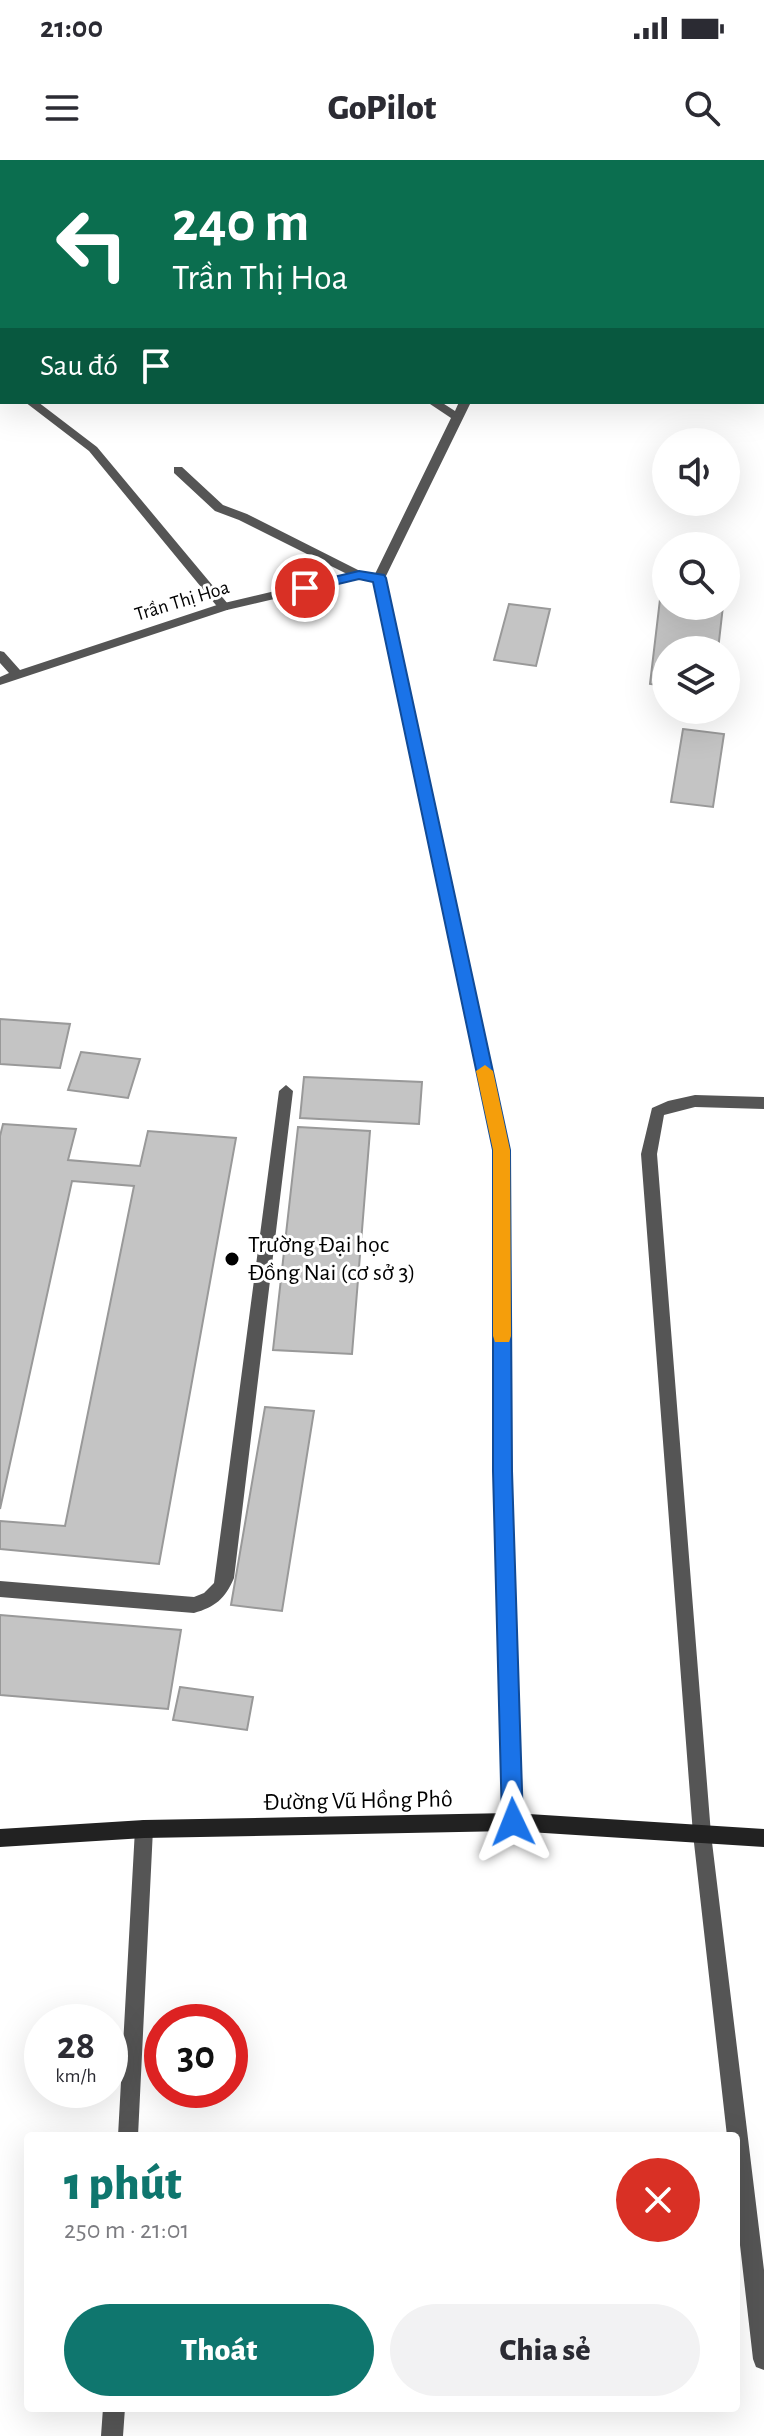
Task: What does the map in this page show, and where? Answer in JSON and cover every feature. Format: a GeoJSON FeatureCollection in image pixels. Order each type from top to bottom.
{"type":"FeatureCollection","features":[{"type":"Feature","properties":{"kind":"street"},"geometry":{"type":"LineString","coordinates":[[34,404],[93,449],[224,607]]}},
{"type":"Feature","properties":{"kind":"street"},"geometry":{"type":"LineString","coordinates":[[436,404],[457,417]]}},
{"type":"Feature","properties":{"kind":"street"},"geometry":{"type":"LineString","coordinates":[[464,404],[379,578],[502,1150],[502,1471],[513,1822]]}},
{"type":"Feature","properties":{"kind":"street"},"geometry":{"type":"LineString","coordinates":[[178,470],[219,508],[359,575]]}},
{"type":"Feature","properties":{"kind":"street","name":"Trần Thị Hoa"},"geometry":{"type":"LineString","coordinates":[[0,681],[224,607],[359,575],[379,578]]}},
{"type":"Feature","properties":{"kind":"street"},"geometry":{"type":"LineString","coordinates":[[0,655],[18,675]]}},
{"type":"Feature","properties":{"kind":"street"},"geometry":{"type":"LineString","coordinates":[[0,1589],[194,1605],[210,1601],[220,1592],[225,1578],[286,1091]]}},
{"type":"Feature","properties":{"kind":"street"},"geometry":{"type":"LineString","coordinates":[[737,2132],[702,1834],[649,1154],[657,1112],[668,1105],[711,1101],[764,1103]]}},
{"type":"Feature","properties":{"kind":"street","name":"Đường Vũ Hồng Phô"},"geometry":{"type":"LineString","coordinates":[[0,1838],[144,1829],[513,1822],[764,1838]]}},
{"type":"Feature","properties":{"kind":"street"},"geometry":{"type":"LineString","coordinates":[[128,2132],[144,1829]]}},
{"type":"Feature","properties":{"kind":"street"},"geometry":{"type":"LineString","coordinates":[[740,2156],[764,2359]]}},
{"type":"Feature","properties":{"kind":"street"},"geometry":{"type":"LineString","coordinates":[[112,2436],[114,2412]]}},
{"type":"Feature","properties":{"kind":"building"},"geometry":{"type":"Polygon","coordinates":[[[509,604],[550,609],[536,666],[494,660],[509,604]]]}},
{"type":"Feature","properties":{"kind":"building"},"geometry":{"type":"Polygon","coordinates":[[[658,620],[721,620],[720,636],[656,636],[658,620]]]}},
{"type":"Feature","properties":{"kind":"building"},"geometry":{"type":"Polygon","coordinates":[[[683,729],[724,734],[713,807],[671,802],[683,729]]]}},
{"type":"Feature","properties":{"kind":"building"},"geometry":{"type":"Polygon","coordinates":[[[0,1019],[70,1024],[60,1068],[0,1064],[0,1019]]]}},
{"type":"Feature","properties":{"kind":"building"},"geometry":{"type":"Polygon","coordinates":[[[81,1052],[140,1059],[128,1098],[68,1090],[81,1052]]]}},
{"type":"Feature","properties":{"kind":"building"},"geometry":{"type":"Polygon","coordinates":[[[304,1077],[422,1082],[419,1124],[300,1118],[304,1077]]]}},
{"type":"Feature","properties":{"kind":"building"},"geometry":{"type":"Polygon","coordinates":[[[3,1124],[76,1129],[68,1160],[140,1166],[148,1131],[236,1138],[159,1564],[0,1549],[0,1521],[65,1526],[134,1186],[72,1181],[0,1509],[0,1136],[3,1124]]]}},
{"type":"Feature","properties":{"kind":"building"},"geometry":{"type":"Polygon","coordinates":[[[298,1127],[370,1131],[352,1354],[273,1350],[298,1127]]]}},
{"type":"Feature","properties":{"kind":"building"},"geometry":{"type":"Polygon","coordinates":[[[265,1407],[314,1411],[282,1611],[231,1605],[265,1407]]]}},
{"type":"Feature","properties":{"kind":"building"},"geometry":{"type":"Polygon","coordinates":[[[0,1615],[181,1630],[168,1709],[0,1695],[0,1615]]]}},
{"type":"Feature","properties":{"kind":"building"},"geometry":{"type":"Polygon","coordinates":[[[180,1687],[253,1697],[247,1730],[173,1720],[180,1687]]]}},
{"type":"Feature","properties":{"kind":"slow traffic"},"geometry":{"type":"LineString","coordinates":[[485,1071],[502,1150],[502,1336]]}},
{"type":"Feature","properties":{"kind":"place","name":"Trường Đại học Đồng Nai (cơ sở 3)"},"geometry":{"type":"Point","coordinates":[232,1259]}},
{"type":"Feature","properties":{"kind":"route"},"geometry":{"type":"LineString","coordinates":[[305,588],[359,575],[379,578],[502,1150],[502,1471],[513,1822]]}}]}
